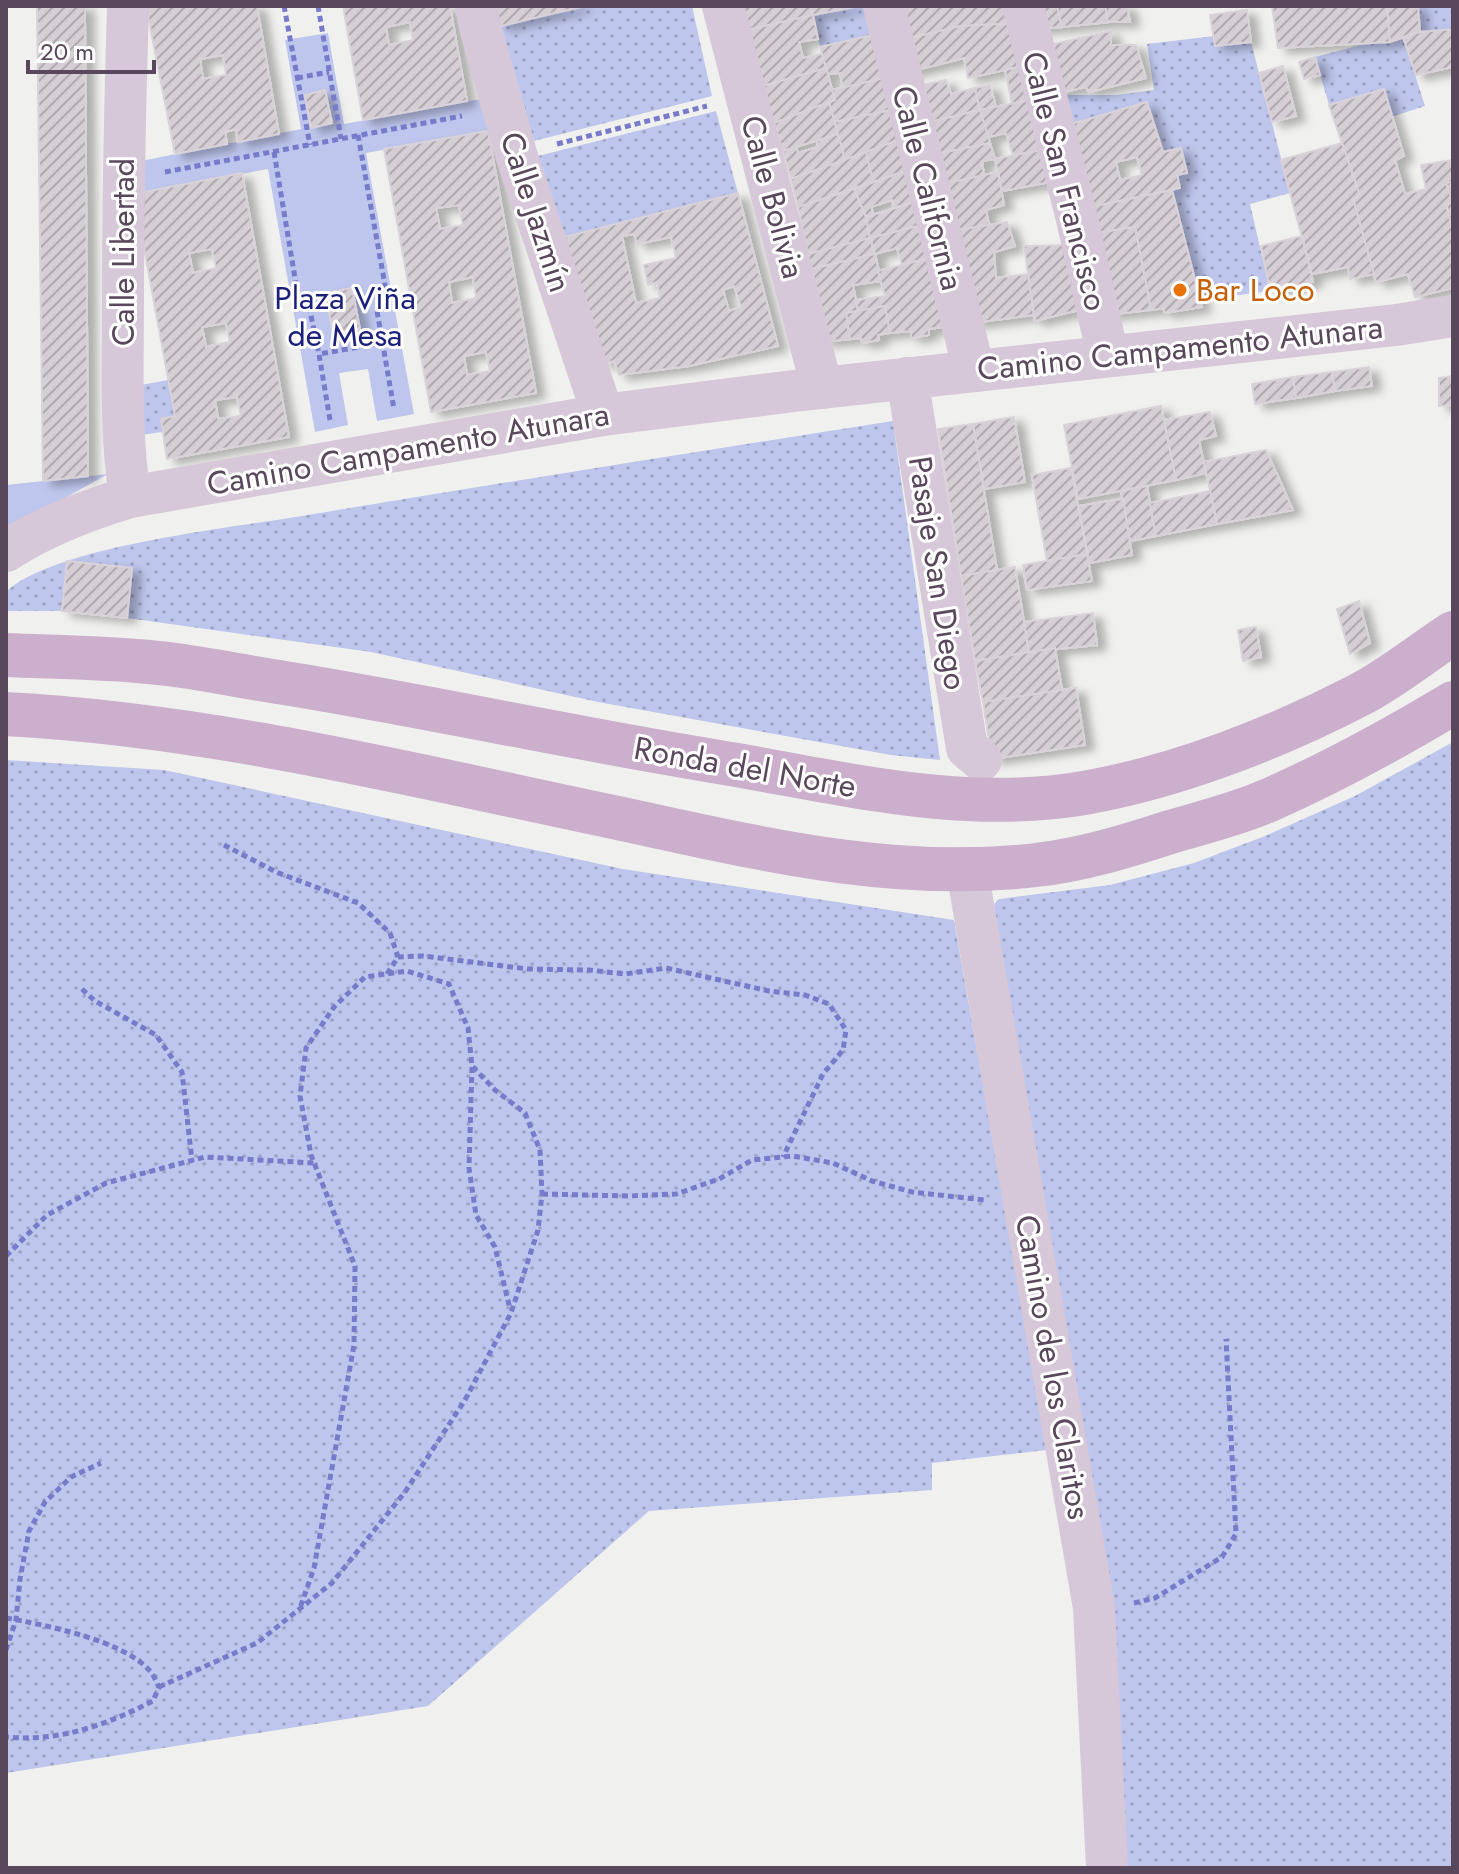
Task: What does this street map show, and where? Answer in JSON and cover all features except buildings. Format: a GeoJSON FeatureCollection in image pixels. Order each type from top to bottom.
{"type":"FeatureCollection","features":[{"type":"Feature","properties":{"kind":"main road","name":"Ronda del Norte"},"geometry":{"type":"LineString","coordinates":[[6,655],[149,662],[364,695],[588,740],[874,788],[973,770],[1028,799],[1083,793],[1156,776],[1226,754],[1361,694],[1453,633]]}},
{"type":"Feature","properties":{"kind":"main road"},"geometry":{"type":"LineString","coordinates":[[6,714],[62,717],[275,745],[758,848],[861,865],[916,870],[967,870],[1037,865],[1107,852],[1264,803],[1380,746],[1453,703]]}},
{"type":"Feature","properties":{"kind":"street","name":"Calle Libertad"},"geometry":{"type":"LineString","coordinates":[[128,6],[123,163],[123,413],[124,461],[130,497]]}},
{"type":"Feature","properties":{"kind":"street","name":"Calle Jazmín"},"geometry":{"type":"LineString","coordinates":[[476,6],[516,154],[603,415]]}},
{"type":"Feature","properties":{"kind":"street","name":"Calle Bolivia"},"geometry":{"type":"LineString","coordinates":[[723,6],[822,388]]}},
{"type":"Feature","properties":{"kind":"street","name":"Calle California"},"geometry":{"type":"LineString","coordinates":[[884,6],[974,371]]}},
{"type":"Feature","properties":{"kind":"street","name":"Calle San Francisco"},"geometry":{"type":"LineString","coordinates":[[1023,6],[1108,356]]}},
{"type":"Feature","properties":{"kind":"street","name":"Camino Campamento Atunara"},"geometry":{"type":"LineString","coordinates":[[6,551],[34,533],[69,517],[130,497],[603,415],[1453,316]]}},
{"type":"Feature","properties":{"kind":"street","name":"Pasaje San Diego"},"geometry":{"type":"LineString","coordinates":[[907,378],[973,770]]}},
{"type":"Feature","properties":{"kind":"street","name":"Camino de los Claritos"},"geometry":{"type":"LineString","coordinates":[[967,870],[1094,1608],[1107,1868]]}},
{"type":"Feature","properties":{"kind":"path"},"geometry":{"type":"LineString","coordinates":[[284,6],[310,145]]}},
{"type":"Feature","properties":{"kind":"path"},"geometry":{"type":"LineString","coordinates":[[318,6],[341,139]]}},
{"type":"Feature","properties":{"kind":"path"},"geometry":{"type":"LineString","coordinates":[[297,78],[329,72]]}},
{"type":"Feature","properties":{"kind":"path"},"geometry":{"type":"LineString","coordinates":[[516,154],[746,96]]}},
{"type":"Feature","properties":{"kind":"path"},"geometry":{"type":"LineString","coordinates":[[123,163],[274,152],[502,108]]}},
{"type":"Feature","properties":{"kind":"path"},"geometry":{"type":"LineString","coordinates":[[358,135],[385,285],[377,311],[400,449]]}},
{"type":"Feature","properties":{"kind":"path"},"geometry":{"type":"LineString","coordinates":[[274,152],[297,290]]}},
{"type":"Feature","properties":{"kind":"path"},"geometry":{"type":"LineString","coordinates":[[309,306],[336,460]]}},
{"type":"Feature","properties":{"kind":"path"},"geometry":{"type":"LineString","coordinates":[[319,354],[382,343]]}},
{"type":"Feature","properties":{"kind":"path"},"geometry":{"type":"LineString","coordinates":[[224,845],[276,872],[358,903],[390,933],[398,957]]}},
{"type":"Feature","properties":{"kind":"path"},"geometry":{"type":"LineString","coordinates":[[398,957],[423,956],[528,969],[625,974],[666,968],[769,991],[805,995],[829,1004],[846,1030],[843,1050],[823,1074],[783,1157]]}},
{"type":"Feature","properties":{"kind":"path"},"geometry":{"type":"LineString","coordinates":[[386,974],[398,957]]}},
{"type":"Feature","properties":{"kind":"path"},"geometry":{"type":"LineString","coordinates":[[300,1608],[314,1568],[354,1345],[355,1266],[314,1163],[300,1096],[306,1048],[334,1007],[365,977],[407,971],[449,984],[468,1028],[472,1066],[469,1168],[476,1215],[495,1247],[511,1313]]}},
{"type":"Feature","properties":{"kind":"path"},"geometry":{"type":"LineString","coordinates":[[82,989],[95,1001],[156,1035],[182,1072],[192,1161]]}},
{"type":"Feature","properties":{"kind":"path"},"geometry":{"type":"LineString","coordinates":[[6,1737],[57,1737],[113,1722],[153,1701],[159,1687],[257,1643],[332,1583],[405,1492],[465,1400],[511,1313],[538,1230],[542,1194],[540,1150],[525,1113],[495,1090],[472,1066]]}},
{"type":"Feature","properties":{"kind":"path"},"geometry":{"type":"LineString","coordinates":[[6,1256],[47,1215],[106,1183],[205,1157],[314,1163]]}},
{"type":"Feature","properties":{"kind":"path"},"geometry":{"type":"LineString","coordinates":[[542,1194],[676,1194],[719,1179],[752,1160],[783,1157],[833,1163],[872,1181],[912,1192],[1003,1202],[1023,1195]]}},
{"type":"Feature","properties":{"kind":"path"},"geometry":{"type":"LineString","coordinates":[[1094,1608],[1111,1609],[1155,1598],[1222,1557],[1236,1534],[1226,1339]]}},
{"type":"Feature","properties":{"kind":"path"},"geometry":{"type":"LineString","coordinates":[[6,1650],[16,1620],[29,1531],[45,1502],[71,1477],[101,1463]]}},
{"type":"Feature","properties":{"kind":"path"},"geometry":{"type":"LineString","coordinates":[[6,1618],[46,1625],[122,1650],[150,1671],[159,1687]]}},
{"type":"Feature","properties":{"kind":"green space"},"geometry":{"type":"Polygon","coordinates":[[[585,6],[692,6],[712,96],[534,141],[501,26],[585,6]]]}},
{"type":"Feature","properties":{"kind":"green space"},"geometry":{"type":"Polygon","coordinates":[[[859,6],[876,6],[882,33],[820,47],[813,15],[859,6]]]}},
{"type":"Feature","properties":{"kind":"green space"},"geometry":{"type":"Polygon","coordinates":[[[1418,6],[1453,6],[1453,29],[1420,32],[1418,6]]]}},
{"type":"Feature","properties":{"kind":"green space","name":"Plaza Viña de Mesa"},"geometry":{"type":"Polygon","coordinates":[[[328,33],[344,124],[481,99],[488,131],[366,153],[414,414],[377,421],[368,369],[339,373],[348,425],[315,432],[268,169],[134,194],[136,162],[301,129],[285,40],[328,33]]]}},
{"type":"Feature","properties":{"kind":"green space"},"geometry":{"type":"Polygon","coordinates":[[[1214,36],[1216,46],[1251,42],[1290,193],[1250,204],[1270,291],[1200,300],[1172,190],[1180,188],[1177,175],[1187,172],[1181,149],[1163,152],[1147,102],[1061,127],[1051,95],[1116,95],[1154,90],[1147,44],[1214,36]]]}},
{"type":"Feature","properties":{"kind":"green space"},"geometry":{"type":"Polygon","coordinates":[[[1403,37],[1425,106],[1391,117],[1329,105],[1315,57],[1403,37]]]}},
{"type":"Feature","properties":{"kind":"green space"},"geometry":{"type":"Polygon","coordinates":[[[716,111],[738,193],[561,238],[538,156],[716,111]]]}},
{"type":"Feature","properties":{"kind":"green space"},"geometry":{"type":"Polygon","coordinates":[[[168,380],[175,416],[161,419],[163,432],[140,435],[141,385],[168,380]]]}},
{"type":"Feature","properties":{"kind":"green space"},"geometry":{"type":"Polygon","coordinates":[[[893,421],[940,760],[891,755],[598,702],[371,652],[127,618],[132,568],[68,561],[191,533],[893,421]]]}},
{"type":"Feature","properties":{"kind":"green space"},"geometry":{"type":"Polygon","coordinates":[[[108,474],[6,531],[6,485],[108,474]]]}},
{"type":"Feature","properties":{"kind":"green space"},"geometry":{"type":"Polygon","coordinates":[[[67,561],[62,611],[6,611],[6,592],[30,576],[67,561]]]}},
{"type":"Feature","properties":{"kind":"green space"},"geometry":{"type":"Polygon","coordinates":[[[1453,742],[1453,1868],[1122,1868],[993,911],[995,903],[999,899],[1110,885],[1194,863],[1355,796],[1453,742]]]}},
{"type":"Feature","properties":{"kind":"green space"},"geometry":{"type":"Polygon","coordinates":[[[6,760],[164,770],[623,869],[954,920],[1047,1450],[932,1463],[932,1490],[649,1511],[428,1706],[6,1773],[6,760]]]}},
{"type":"Feature","properties":{"kind":"place","name":"Bar Loco"},"geometry":{"type":"Point","coordinates":[1180,290]}}]}
